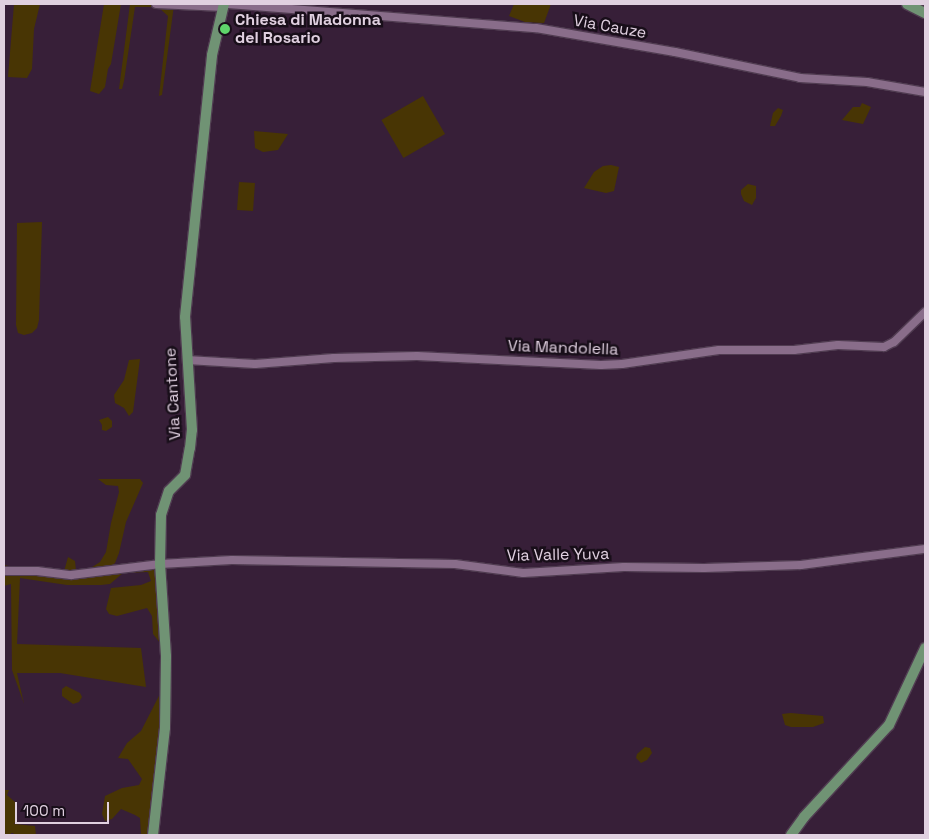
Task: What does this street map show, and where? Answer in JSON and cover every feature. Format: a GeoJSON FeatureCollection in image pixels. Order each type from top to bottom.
{"type":"FeatureCollection","features":[{"type":"Feature","properties":{"kind":"main road"},"geometry":{"type":"LineString","coordinates":[[908,4],[925,13]]}},
{"type":"Feature","properties":{"kind":"main road","name":"Via Cantone"},"geometry":{"type":"LineString","coordinates":[[153,835],[165,728],[166,656],[160,564],[163,506],[169,490],[185,475],[190,448],[192,430],[185,317],[212,55],[225,5]]}},
{"type":"Feature","properties":{"kind":"main road"},"geometry":{"type":"LineString","coordinates":[[791,835],[809,811],[888,725],[925,648]]}},
{"type":"Feature","properties":{"kind":"street","name":"Via Cauze"},"geometry":{"type":"LineString","coordinates":[[156,4],[225,5],[536,28],[675,52],[800,78],[867,82],[925,92]]}},
{"type":"Feature","properties":{"kind":"street","name":"Via Mandolella"},"geometry":{"type":"LineString","coordinates":[[187,360],[255,364],[334,358],[417,356],[601,365],[622,364],[719,350],[794,350],[838,345],[884,346],[894,342],[925,312]]}},
{"type":"Feature","properties":{"kind":"street","name":"Via Valle Yuva"},"geometry":{"type":"LineString","coordinates":[[4,571],[38,571],[71,575],[160,564],[232,560],[455,564],[523,573],[624,567],[704,568],[801,565],[925,549]]}},
{"type":"Feature","properties":{"kind":"shaded area"},"geometry":{"type":"Polygon","coordinates":[[[14,4],[40,4],[34,29],[32,69],[27,78],[8,77],[14,4]]]}},
{"type":"Feature","properties":{"kind":"shaded area"},"geometry":{"type":"Polygon","coordinates":[[[104,4],[121,4],[111,64],[108,69],[105,87],[99,94],[90,91],[104,4]]]}},
{"type":"Feature","properties":{"kind":"shaded area"},"geometry":{"type":"Polygon","coordinates":[[[130,4],[174,5],[162,95],[159,96],[168,16],[158,7],[135,7],[124,81],[122,89],[119,89],[130,4]]]}},
{"type":"Feature","properties":{"kind":"shaded area"},"geometry":{"type":"Polygon","coordinates":[[[514,4],[551,4],[544,23],[525,22],[509,16],[514,4]]]}},
{"type":"Feature","properties":{"kind":"shaded area"},"geometry":{"type":"Polygon","coordinates":[[[423,96],[445,134],[403,158],[381,120],[423,96]]]}},
{"type":"Feature","properties":{"kind":"shaded area"},"geometry":{"type":"Polygon","coordinates":[[[862,103],[871,107],[863,124],[842,120],[853,107],[860,107],[862,103]]]}},
{"type":"Feature","properties":{"kind":"shaded area"},"geometry":{"type":"Polygon","coordinates":[[[778,108],[783,110],[781,116],[775,126],[770,126],[773,113],[778,108]]]}},
{"type":"Feature","properties":{"kind":"shaded area"},"geometry":{"type":"Polygon","coordinates":[[[254,131],[288,134],[278,150],[263,152],[255,148],[254,131]]]}},
{"type":"Feature","properties":{"kind":"shaded area"},"geometry":{"type":"Polygon","coordinates":[[[603,166],[619,167],[614,191],[606,193],[584,188],[594,172],[603,166]]]}},
{"type":"Feature","properties":{"kind":"shaded area"},"geometry":{"type":"Polygon","coordinates":[[[239,182],[255,183],[253,211],[237,210],[239,182]]]}},
{"type":"Feature","properties":{"kind":"shaded area"},"geometry":{"type":"Polygon","coordinates":[[[748,184],[756,186],[756,198],[752,205],[744,201],[741,194],[741,190],[748,184]]]}},
{"type":"Feature","properties":{"kind":"shaded area"},"geometry":{"type":"Polygon","coordinates":[[[42,222],[39,320],[37,328],[32,333],[24,335],[18,333],[16,325],[17,223],[42,222]]]}},
{"type":"Feature","properties":{"kind":"shaded area"},"geometry":{"type":"Polygon","coordinates":[[[140,359],[133,412],[129,416],[124,408],[115,403],[114,395],[124,380],[129,360],[140,359]]]}},
{"type":"Feature","properties":{"kind":"shaded area"},"geometry":{"type":"Polygon","coordinates":[[[108,417],[112,421],[112,427],[106,431],[102,430],[99,420],[108,417]]]}},
{"type":"Feature","properties":{"kind":"shaded area"},"geometry":{"type":"Polygon","coordinates":[[[98,479],[140,479],[143,483],[126,522],[119,553],[115,563],[110,567],[157,567],[160,643],[153,634],[152,616],[147,608],[117,616],[109,614],[106,609],[111,588],[141,585],[151,581],[148,572],[123,573],[110,584],[101,585],[67,585],[20,578],[17,644],[141,648],[146,687],[60,673],[17,673],[24,704],[12,670],[11,584],[4,586],[4,565],[9,566],[9,573],[63,575],[68,557],[75,561],[76,571],[86,571],[100,562],[106,552],[119,492],[118,486],[106,485],[98,479]]]}},
{"type":"Feature","properties":{"kind":"shaded area"},"geometry":{"type":"Polygon","coordinates":[[[66,686],[80,693],[82,697],[79,702],[73,704],[62,696],[62,689],[66,686]]]}},
{"type":"Feature","properties":{"kind":"shaded area"},"geometry":{"type":"Polygon","coordinates":[[[164,686],[152,835],[141,835],[140,818],[135,815],[121,809],[112,819],[105,821],[102,814],[105,796],[122,788],[139,785],[142,779],[128,759],[118,758],[127,743],[141,731],[164,686]]]}},
{"type":"Feature","properties":{"kind":"shaded area"},"geometry":{"type":"Polygon","coordinates":[[[782,714],[823,716],[824,723],[813,727],[791,727],[785,725],[782,714]]]}},
{"type":"Feature","properties":{"kind":"shaded area"},"geometry":{"type":"Polygon","coordinates":[[[645,747],[650,748],[652,753],[647,760],[641,763],[636,758],[637,754],[645,747]]]}},
{"type":"Feature","properties":{"kind":"shaded area"},"geometry":{"type":"Polygon","coordinates":[[[4,790],[9,790],[7,795],[15,802],[17,819],[14,824],[35,826],[36,835],[15,835],[11,833],[11,835],[4,835],[4,790]]]}},
{"type":"Feature","properties":{"kind":"place","name":"Chiesa di Madonna del Rosario"},"geometry":{"type":"Point","coordinates":[225,29]}}]}
